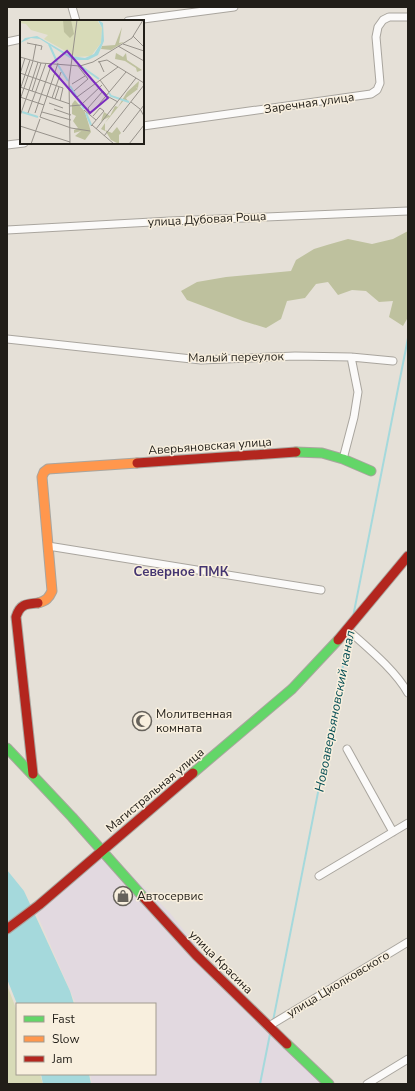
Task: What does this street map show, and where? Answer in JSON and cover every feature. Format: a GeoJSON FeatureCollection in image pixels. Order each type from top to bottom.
{"type":"FeatureCollection","features":[{"type":"Feature","properties":{"kind":"street"},"geometry":{"type":"LineString","coordinates":[[72,7],[76,20]]}},
{"type":"Feature","properties":{"kind":"street"},"geometry":{"type":"LineString","coordinates":[[136,20],[234,7]]}},
{"type":"Feature","properties":{"kind":"street","name":"Заречная улица"},"geometry":{"type":"LineString","coordinates":[[144,126],[371,94],[377,90],[380,83],[376,37],[378,27],[383,20],[389,17],[408,17]]}},
{"type":"Feature","properties":{"kind":"street"},"geometry":{"type":"LineString","coordinates":[[7,42],[20,39]]}},
{"type":"Feature","properties":{"kind":"street"},"geometry":{"type":"LineString","coordinates":[[7,145],[20,143]]}},
{"type":"Feature","properties":{"kind":"street","name":"улица Дубовая Роща"},"geometry":{"type":"LineString","coordinates":[[7,230],[170,221],[408,211]]}},
{"type":"Feature","properties":{"kind":"street","name":"Малый переулок"},"geometry":{"type":"LineString","coordinates":[[7,340],[201,360],[295,356],[351,356],[393,361]]}},
{"type":"Feature","properties":{"kind":"street"},"geometry":{"type":"LineString","coordinates":[[343,459],[354,417],[358,392],[351,356]]}},
{"type":"Feature","properties":{"kind":"street","name":"Аверьяновская улица"},"geometry":{"type":"LineString","coordinates":[[48,546],[42,477],[44,472],[48,469],[296,452],[322,453],[343,459],[371,471]]}},
{"type":"Feature","properties":{"kind":"street"},"geometry":{"type":"LineString","coordinates":[[33,774],[16,617],[17,611],[23,606],[45,600],[50,597],[52,591],[48,546],[322,590]]}},
{"type":"Feature","properties":{"kind":"street","name":"Магистральная улица"},"geometry":{"type":"LineString","coordinates":[[7,929],[39,905],[292,689],[348,630],[408,556]]}},
{"type":"Feature","properties":{"kind":"street"},"geometry":{"type":"LineString","coordinates":[[348,630],[375,654],[404,686],[408,693]]}},
{"type":"Feature","properties":{"kind":"street"},"geometry":{"type":"LineString","coordinates":[[7,748],[33,774],[102,851]]}},
{"type":"Feature","properties":{"kind":"street"},"geometry":{"type":"LineString","coordinates":[[347,749],[393,832]]}},
{"type":"Feature","properties":{"kind":"street"},"geometry":{"type":"LineString","coordinates":[[319,876],[408,823]]}},
{"type":"Feature","properties":{"kind":"street","name":"улица Красина"},"geometry":{"type":"LineString","coordinates":[[102,851],[179,936],[268,1026],[329,1084]]}},
{"type":"Feature","properties":{"kind":"street","name":"улица Циолковского"},"geometry":{"type":"LineString","coordinates":[[268,1026],[408,942]]}},
{"type":"Feature","properties":{"kind":"street"},"geometry":{"type":"LineString","coordinates":[[367,1084],[408,1059]]}},
{"type":"Feature","properties":{"kind":"shaded area"},"geometry":{"type":"Polygon","coordinates":[[[103,847],[170,913],[233,992],[328,1084],[92,1084],[90,1075],[156,1075],[156,1003],[76,1003],[33,905],[103,847]]]}},
{"type":"Feature","properties":{"kind":"green space"},"geometry":{"type":"Polygon","coordinates":[[[408,231],[408,314],[403,326],[389,317],[393,301],[379,302],[366,291],[352,290],[338,295],[328,282],[316,284],[305,298],[287,301],[281,319],[266,328],[187,300],[181,291],[197,282],[226,277],[291,271],[296,260],[314,249],[348,239],[372,244],[393,239],[408,231]]]}},
{"type":"Feature","properties":{"kind":"green space"},"geometry":{"type":"Polygon","coordinates":[[[7,985],[16,1008],[16,1075],[40,1075],[43,1084],[7,1084],[7,985]]]}},
{"type":"Feature","properties":{"kind":"water"},"geometry":{"type":"Polygon","coordinates":[[[7,870],[24,891],[70,991],[74,1003],[17,1003],[7,979],[7,870]]]}},
{"type":"Feature","properties":{"kind":"water"},"geometry":{"type":"Polygon","coordinates":[[[41,1075],[89,1075],[91,1084],[43,1084],[41,1075]]]}},
{"type":"Feature","properties":{"kind":"waterway","name":"Новоаверьяновский канал"},"geometry":{"type":"LineString","coordinates":[[353,617],[408,338]]}},
{"type":"Feature","properties":{"kind":"waterway","name":"Новоаверьяновский канал"},"geometry":{"type":"LineString","coordinates":[[273,1021],[349,635]]}},
{"type":"Feature","properties":{"kind":"waterway","name":"Новоаверьяновский канал"},"geometry":{"type":"LineString","coordinates":[[260,1084],[270,1034]]}},
{"type":"Feature","properties":{"kind":"traffic: fast"},"geometry":{"type":"LineString","coordinates":[[296,452],[322,453],[343,459],[371,471]]}},
{"type":"Feature","properties":{"kind":"traffic: fast"},"geometry":{"type":"LineString","coordinates":[[193,773],[292,689],[338,640]]}},
{"type":"Feature","properties":{"kind":"traffic: fast"},"geometry":{"type":"LineString","coordinates":[[7,748],[72,817],[144,898]]}},
{"type":"Feature","properties":{"kind":"traffic: fast"},"geometry":{"type":"LineString","coordinates":[[287,1044],[329,1084]]}},
{"type":"Feature","properties":{"kind":"traffic: slow"},"geometry":{"type":"LineString","coordinates":[[38,603],[47,599],[52,591],[42,477],[44,472],[48,469],[137,463]]}},
{"type":"Feature","properties":{"kind":"traffic: jam"},"geometry":{"type":"LineString","coordinates":[[137,463],[296,452]]}},
{"type":"Feature","properties":{"kind":"traffic: jam"},"geometry":{"type":"LineString","coordinates":[[338,640],[408,556]]}},
{"type":"Feature","properties":{"kind":"traffic: jam"},"geometry":{"type":"LineString","coordinates":[[33,774],[16,617],[19,609],[22,607],[38,603]]}},
{"type":"Feature","properties":{"kind":"traffic: jam"},"geometry":{"type":"LineString","coordinates":[[7,929],[39,905],[193,773]]}},
{"type":"Feature","properties":{"kind":"traffic: jam"},"geometry":{"type":"LineString","coordinates":[[144,898],[196,955],[287,1044]]}},
{"type":"Feature","properties":{"kind":"place","name":"Молитвенная комната"},"geometry":{"type":"Point","coordinates":[142,721]}},
{"type":"Feature","properties":{"kind":"place","name":"Автосервис"},"geometry":{"type":"Point","coordinates":[123,896]}},
{"type":"Feature","properties":{"kind":"district","name":"Северное ПМК"},"geometry":{"type":"Point","coordinates":[181,571]}}]}
